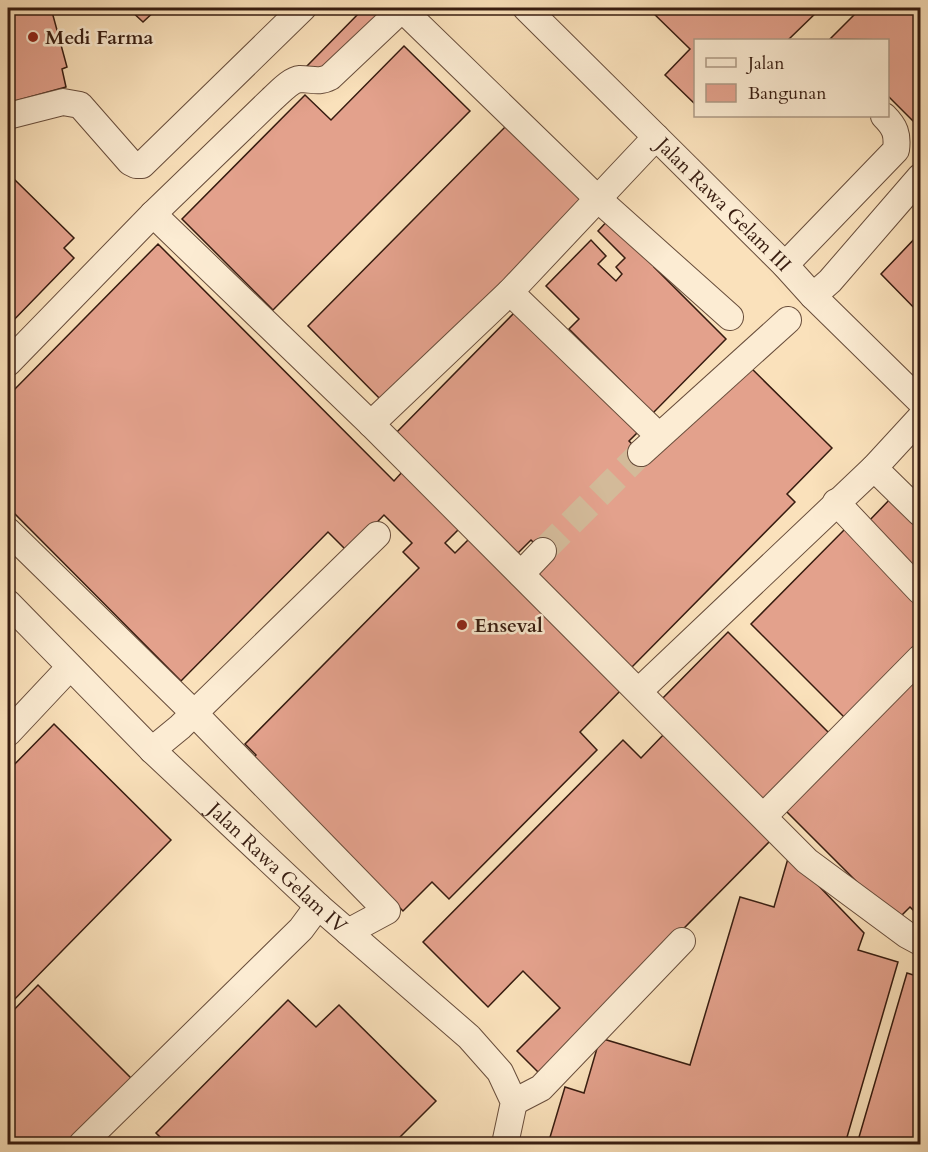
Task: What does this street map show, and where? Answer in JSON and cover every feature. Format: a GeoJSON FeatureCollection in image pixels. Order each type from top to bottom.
{"type":"FeatureCollection","features":[{"type":"Feature","properties":{"kind":"street"},"geometry":{"type":"LineString","coordinates":[[8,116],[63,102],[80,105],[130,162],[142,165],[303,8]]}},
{"type":"Feature","properties":{"kind":"street"},"geometry":{"type":"LineString","coordinates":[[8,363],[153,214],[292,82],[299,79],[323,81],[330,77],[403,8],[598,199],[730,317]]}},
{"type":"Feature","properties":{"kind":"street","name":"Jalan Rawa Gelam III"},"geometry":{"type":"LineString","coordinates":[[526,8],[921,401]]}},
{"type":"Feature","properties":{"kind":"street"},"geometry":{"type":"LineString","coordinates":[[786,265],[896,150],[898,137],[894,126],[885,117]]}},
{"type":"Feature","properties":{"kind":"street"},"geometry":{"type":"LineString","coordinates":[[371,424],[510,292],[656,137]]}},
{"type":"Feature","properties":{"kind":"street"},"geometry":{"type":"LineString","coordinates":[[813,296],[830,281],[921,177]]}},
{"type":"Feature","properties":{"kind":"street"},"geometry":{"type":"LineString","coordinates":[[153,214],[371,424],[807,861],[907,935],[921,942]]}},
{"type":"Feature","properties":{"kind":"street"},"geometry":{"type":"LineString","coordinates":[[510,292],[650,444],[788,320]]}},
{"type":"Feature","properties":{"kind":"street"},"geometry":{"type":"LineString","coordinates":[[639,691],[874,468],[921,418]]}},
{"type":"Feature","properties":{"kind":"street"},"geometry":{"type":"LineString","coordinates":[[874,468],[921,513]]}},
{"type":"Feature","properties":{"kind":"street"},"geometry":{"type":"LineString","coordinates":[[836,502],[921,591]]}},
{"type":"Feature","properties":{"kind":"street"},"geometry":{"type":"LineString","coordinates":[[8,531],[194,713],[387,911],[348,932]]}},
{"type":"Feature","properties":{"kind":"street"},"geometry":{"type":"LineString","coordinates":[[152,750],[180,728],[377,535]]}},
{"type":"Feature","properties":{"kind":"street"},"geometry":{"type":"LineString","coordinates":[[521,574],[543,551]]}},
{"type":"Feature","properties":{"kind":"street","name":"Jalan Rawa Gelam IV"},"geometry":{"type":"LineString","coordinates":[[8,603],[152,750],[318,906],[469,1037],[500,1072],[514,1102]]}},
{"type":"Feature","properties":{"kind":"street"},"geometry":{"type":"LineString","coordinates":[[764,816],[921,658]]}},
{"type":"Feature","properties":{"kind":"street"},"geometry":{"type":"LineString","coordinates":[[8,733],[70,667]]}},
{"type":"Feature","properties":{"kind":"street"},"geometry":{"type":"LineString","coordinates":[[82,1144],[301,929],[318,906]]}},
{"type":"Feature","properties":{"kind":"street"},"geometry":{"type":"LineString","coordinates":[[505,1144],[514,1102],[541,1088],[682,941]]}},
{"type":"Feature","properties":{"kind":"building","name":"Medi Farma"},"geometry":{"type":"Polygon","coordinates":[[[8,8],[51,8],[67,67],[62,69],[66,87],[8,103],[8,8]]]}},
{"type":"Feature","properties":{"kind":"building"},"geometry":{"type":"Polygon","coordinates":[[[128,8],[158,8],[143,22],[128,8]]]}},
{"type":"Feature","properties":{"kind":"building"},"geometry":{"type":"Polygon","coordinates":[[[364,8],[376,8],[384,16],[321,80],[307,66],[364,8]]]}},
{"type":"Feature","properties":{"kind":"building"},"geometry":{"type":"Polygon","coordinates":[[[648,8],[821,8],[789,39],[694,39],[694,103],[665,75],[690,49],[648,8]]]}},
{"type":"Feature","properties":{"kind":"building"},"geometry":{"type":"Polygon","coordinates":[[[861,8],[920,8],[920,128],[889,97],[889,39],[830,39],[861,8]]]}},
{"type":"Feature","properties":{"kind":"building"},"geometry":{"type":"Polygon","coordinates":[[[404,46],[470,111],[273,310],[182,219],[305,95],[331,120],[404,46]]]}},
{"type":"Feature","properties":{"kind":"building"},"geometry":{"type":"Polygon","coordinates":[[[510,122],[587,199],[385,404],[308,326],[510,122]]]}},
{"type":"Feature","properties":{"kind":"building"},"geometry":{"type":"Polygon","coordinates":[[[15,180],[74,238],[64,248],[74,258],[8,326],[8,187],[15,180]]]}},
{"type":"Feature","properties":{"kind":"building"},"geometry":{"type":"Polygon","coordinates":[[[611,217],[658,264],[654,267],[726,339],[653,413],[569,329],[579,319],[546,286],[591,240],[606,256],[598,264],[616,281],[622,274],[616,267],[625,258],[598,231],[611,217]]]}},
{"type":"Feature","properties":{"kind":"building"},"geometry":{"type":"Polygon","coordinates":[[[920,233],[920,314],[881,274],[920,233]]]}},
{"type":"Feature","properties":{"kind":"building","name":"Enseval"},"geometry":{"type":"Polygon","coordinates":[[[158,244],[394,481],[403,471],[460,528],[445,543],[455,553],[472,536],[623,688],[580,732],[597,750],[449,899],[432,882],[403,911],[252,759],[256,755],[245,744],[419,568],[403,552],[412,543],[384,515],[348,552],[328,532],[181,681],[8,507],[8,396],[158,244]]]}},
{"type":"Feature","properties":{"kind":"building"},"geometry":{"type":"Polygon","coordinates":[[[517,310],[638,432],[629,441],[641,453],[748,365],[832,448],[787,494],[795,502],[631,668],[535,573],[549,558],[531,540],[515,556],[394,435],[517,310]]]}},
{"type":"Feature","properties":{"kind":"building"},"geometry":{"type":"Polygon","coordinates":[[[893,496],[920,523],[920,577],[867,523],[893,496]]]}},
{"type":"Feature","properties":{"kind":"building"},"geometry":{"type":"Polygon","coordinates":[[[845,529],[920,605],[920,646],[847,720],[751,624],[845,529]]]}},
{"type":"Feature","properties":{"kind":"building"},"geometry":{"type":"Polygon","coordinates":[[[728,632],[834,738],[763,810],[657,704],[728,632]]]}},
{"type":"Feature","properties":{"kind":"building"},"geometry":{"type":"Polygon","coordinates":[[[920,666],[920,917],[910,907],[896,921],[782,807],[920,666]]]}},
{"type":"Feature","properties":{"kind":"building"},"geometry":{"type":"Polygon","coordinates":[[[8,701],[20,713],[8,726],[8,701]]]}},
{"type":"Feature","properties":{"kind":"building"},"geometry":{"type":"Polygon","coordinates":[[[54,724],[171,840],[8,1006],[8,771],[54,724]]]}},
{"type":"Feature","properties":{"kind":"building"},"geometry":{"type":"Polygon","coordinates":[[[665,733],[772,839],[540,1074],[517,1051],[560,1008],[523,971],[488,1007],[423,942],[623,740],[641,758],[665,733]]]}},
{"type":"Feature","properties":{"kind":"building"},"geometry":{"type":"Polygon","coordinates":[[[789,855],[864,933],[858,950],[898,962],[845,1144],[548,1144],[565,1087],[584,1093],[600,1038],[690,1065],[740,897],[774,907],[789,855]]]}},
{"type":"Feature","properties":{"kind":"building"},"geometry":{"type":"Polygon","coordinates":[[[907,973],[920,977],[920,1144],[857,1144],[907,973]]]}},
{"type":"Feature","properties":{"kind":"building"},"geometry":{"type":"Polygon","coordinates":[[[38,985],[132,1079],[67,1144],[8,1144],[8,1016],[38,985]]]}},
{"type":"Feature","properties":{"kind":"building"},"geometry":{"type":"Polygon","coordinates":[[[288,1000],[316,1027],[339,1005],[436,1101],[393,1144],[167,1144],[156,1133],[288,1000]]]}},
{"type":"Feature","properties":{"kind":"tunnel"},"geometry":{"type":"LineString","coordinates":[[543,551],[641,453]]}},
{"type":"Feature","properties":{"kind":"place","name":"Medi Farma"},"geometry":{"type":"Point","coordinates":[33,37]}},
{"type":"Feature","properties":{"kind":"place","name":"Enseval"},"geometry":{"type":"Point","coordinates":[462,625]}}]}
